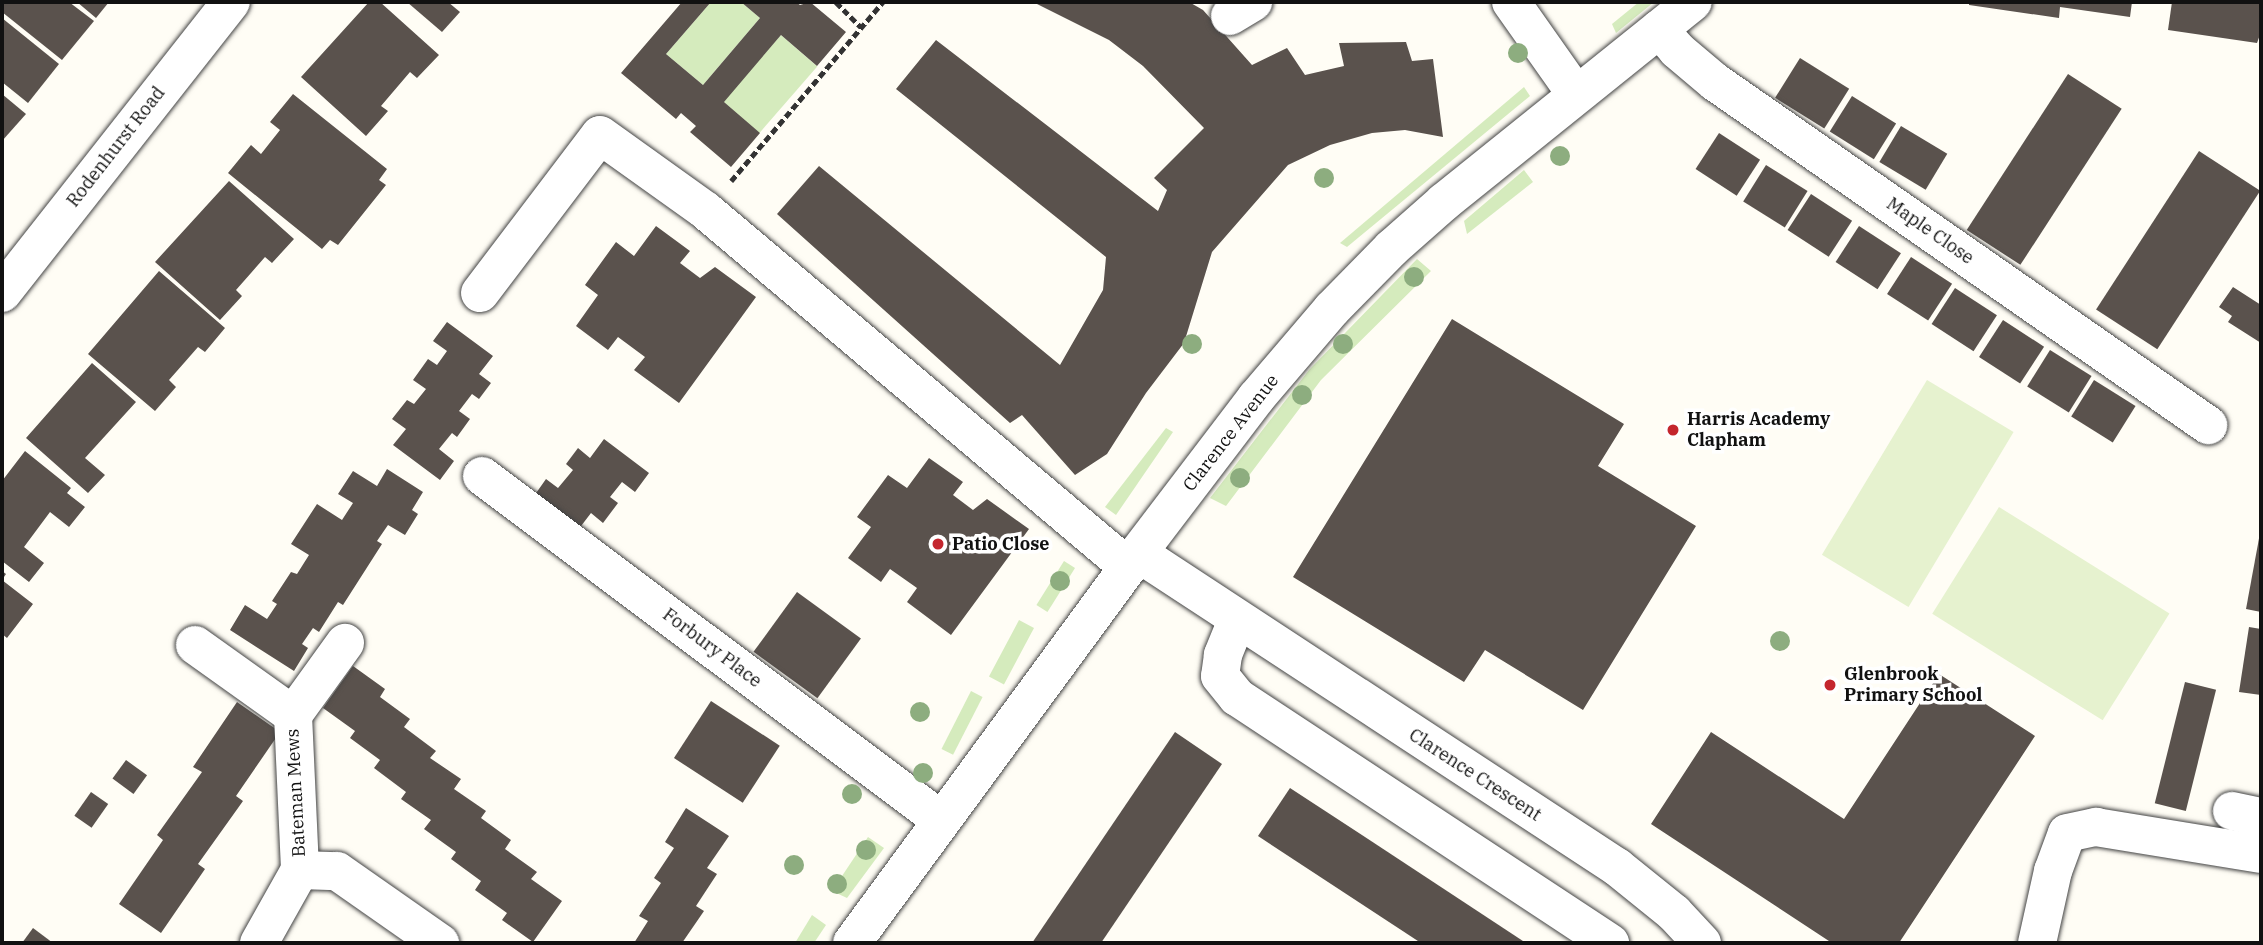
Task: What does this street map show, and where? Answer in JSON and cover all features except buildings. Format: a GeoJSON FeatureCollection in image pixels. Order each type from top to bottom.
{"type":"FeatureCollection","features":[{"type":"Feature","properties":{"kind":"street","name":"Rodenhurst Road"},"geometry":{"type":"LineString","coordinates":[[2,293],[231,2]]}},
{"type":"Feature","properties":{"kind":"street"},"geometry":{"type":"LineString","coordinates":[[1511,2],[1576,94]]}},
{"type":"Feature","properties":{"kind":"street","name":"Clarence Avenue"},"geometry":{"type":"LineString","coordinates":[[852,943],[1133,560],[1256,398],[1362,278],[1444,202],[1693,2]]}},
{"type":"Feature","properties":{"kind":"street","name":"Maple Close"},"geometry":{"type":"LineString","coordinates":[[1659,29],[1677,50],[1715,82],[2208,425]]}},
{"type":"Feature","properties":{"kind":"street"},"geometry":{"type":"LineString","coordinates":[[480,293],[600,135],[706,211],[1133,560]]}},
{"type":"Feature","properties":{"kind":"street","name":"Forbury Place"},"geometry":{"type":"LineString","coordinates":[[482,476],[941,820]]}},
{"type":"Feature","properties":{"kind":"street","name":"Clarence Crescent"},"geometry":{"type":"LineString","coordinates":[[1133,560],[1237,620],[1617,867],[1674,913],[1703,943]]}},
{"type":"Feature","properties":{"kind":"street"},"geometry":{"type":"LineString","coordinates":[[1237,620],[1223,655],[1220,676],[1237,697],[1610,943]]}},
{"type":"Feature","properties":{"kind":"street"},"geometry":{"type":"LineString","coordinates":[[195,645],[293,715],[345,643]]}},
{"type":"Feature","properties":{"kind":"street","name":"Bateman Mews"},"geometry":{"type":"LineString","coordinates":[[293,715],[300,870]]}},
{"type":"Feature","properties":{"kind":"street"},"geometry":{"type":"LineString","coordinates":[[2036,943],[2053,871],[2067,833],[2096,827],[2261,854]]}},
{"type":"Feature","properties":{"kind":"street"},"geometry":{"type":"LineString","coordinates":[[259,943],[300,870],[337,871],[440,943]]}},
{"type":"Feature","properties":{"kind":"path"},"geometry":{"type":"LineString","coordinates":[[836,2],[861,27]]}},
{"type":"Feature","properties":{"kind":"path"},"geometry":{"type":"LineString","coordinates":[[706,211],[883,2]]}},
{"type":"Feature","properties":{"kind":"green space"},"geometry":{"type":"Polygon","coordinates":[[[711,2],[741,2],[760,18],[703,85],[666,54],[711,2]]]}},
{"type":"Feature","properties":{"kind":"green space"},"geometry":{"type":"Polygon","coordinates":[[[1639,2],[1654,2],[1616,33],[1612,24],[1639,2]]]}},
{"type":"Feature","properties":{"kind":"green space"},"geometry":{"type":"Polygon","coordinates":[[[781,35],[817,66],[759,133],[723,101],[781,35]]]}},
{"type":"Feature","properties":{"kind":"green space"},"geometry":{"type":"Polygon","coordinates":[[[1524,87],[1530,96],[1347,247],[1340,243],[1524,87]]]}},
{"type":"Feature","properties":{"kind":"green space"},"geometry":{"type":"Polygon","coordinates":[[[1524,170],[1533,182],[1467,234],[1464,221],[1524,170]]]}},
{"type":"Feature","properties":{"kind":"green space"},"geometry":{"type":"Polygon","coordinates":[[[1417,259],[1431,271],[1321,380],[1226,506],[1210,498],[1309,370],[1417,259]]]}},
{"type":"Feature","properties":{"kind":"green space"},"geometry":{"type":"Polygon","coordinates":[[[1927,380],[2014,432],[1909,607],[1822,555],[1927,380]]]}},
{"type":"Feature","properties":{"kind":"green space"},"geometry":{"type":"Polygon","coordinates":[[[1166,428],[1173,432],[1116,515],[1105,507],[1166,428]]]}},
{"type":"Feature","properties":{"kind":"green space"},"geometry":{"type":"Polygon","coordinates":[[[1999,507],[2169,614],[2103,720],[1932,614],[1999,507]]]}},
{"type":"Feature","properties":{"kind":"green space"},"geometry":{"type":"Polygon","coordinates":[[[1064,561],[1075,568],[1047,612],[1036,605],[1064,561]]]}},
{"type":"Feature","properties":{"kind":"green space"},"geometry":{"type":"Polygon","coordinates":[[[1019,620],[1034,628],[1004,684],[989,677],[1019,620]]]}},
{"type":"Feature","properties":{"kind":"green space"},"geometry":{"type":"Polygon","coordinates":[[[971,691],[983,697],[953,755],[941,749],[971,691]]]}},
{"type":"Feature","properties":{"kind":"green space"},"geometry":{"type":"Polygon","coordinates":[[[868,837],[884,848],[847,898],[832,891],[868,837]]]}},
{"type":"Feature","properties":{"kind":"green space"},"geometry":{"type":"Polygon","coordinates":[[[812,915],[826,925],[814,943],[795,943],[812,915]]]}},
{"type":"Feature","properties":{"kind":"place","name":"Harris Academy Clapham"},"geometry":{"type":"Point","coordinates":[1673,430]}},
{"type":"Feature","properties":{"kind":"place","name":"Patio Close"},"geometry":{"type":"Point","coordinates":[938,544]}},
{"type":"Feature","properties":{"kind":"place","name":"Glenbrook Primary School"},"geometry":{"type":"Point","coordinates":[1830,685]}}]}
